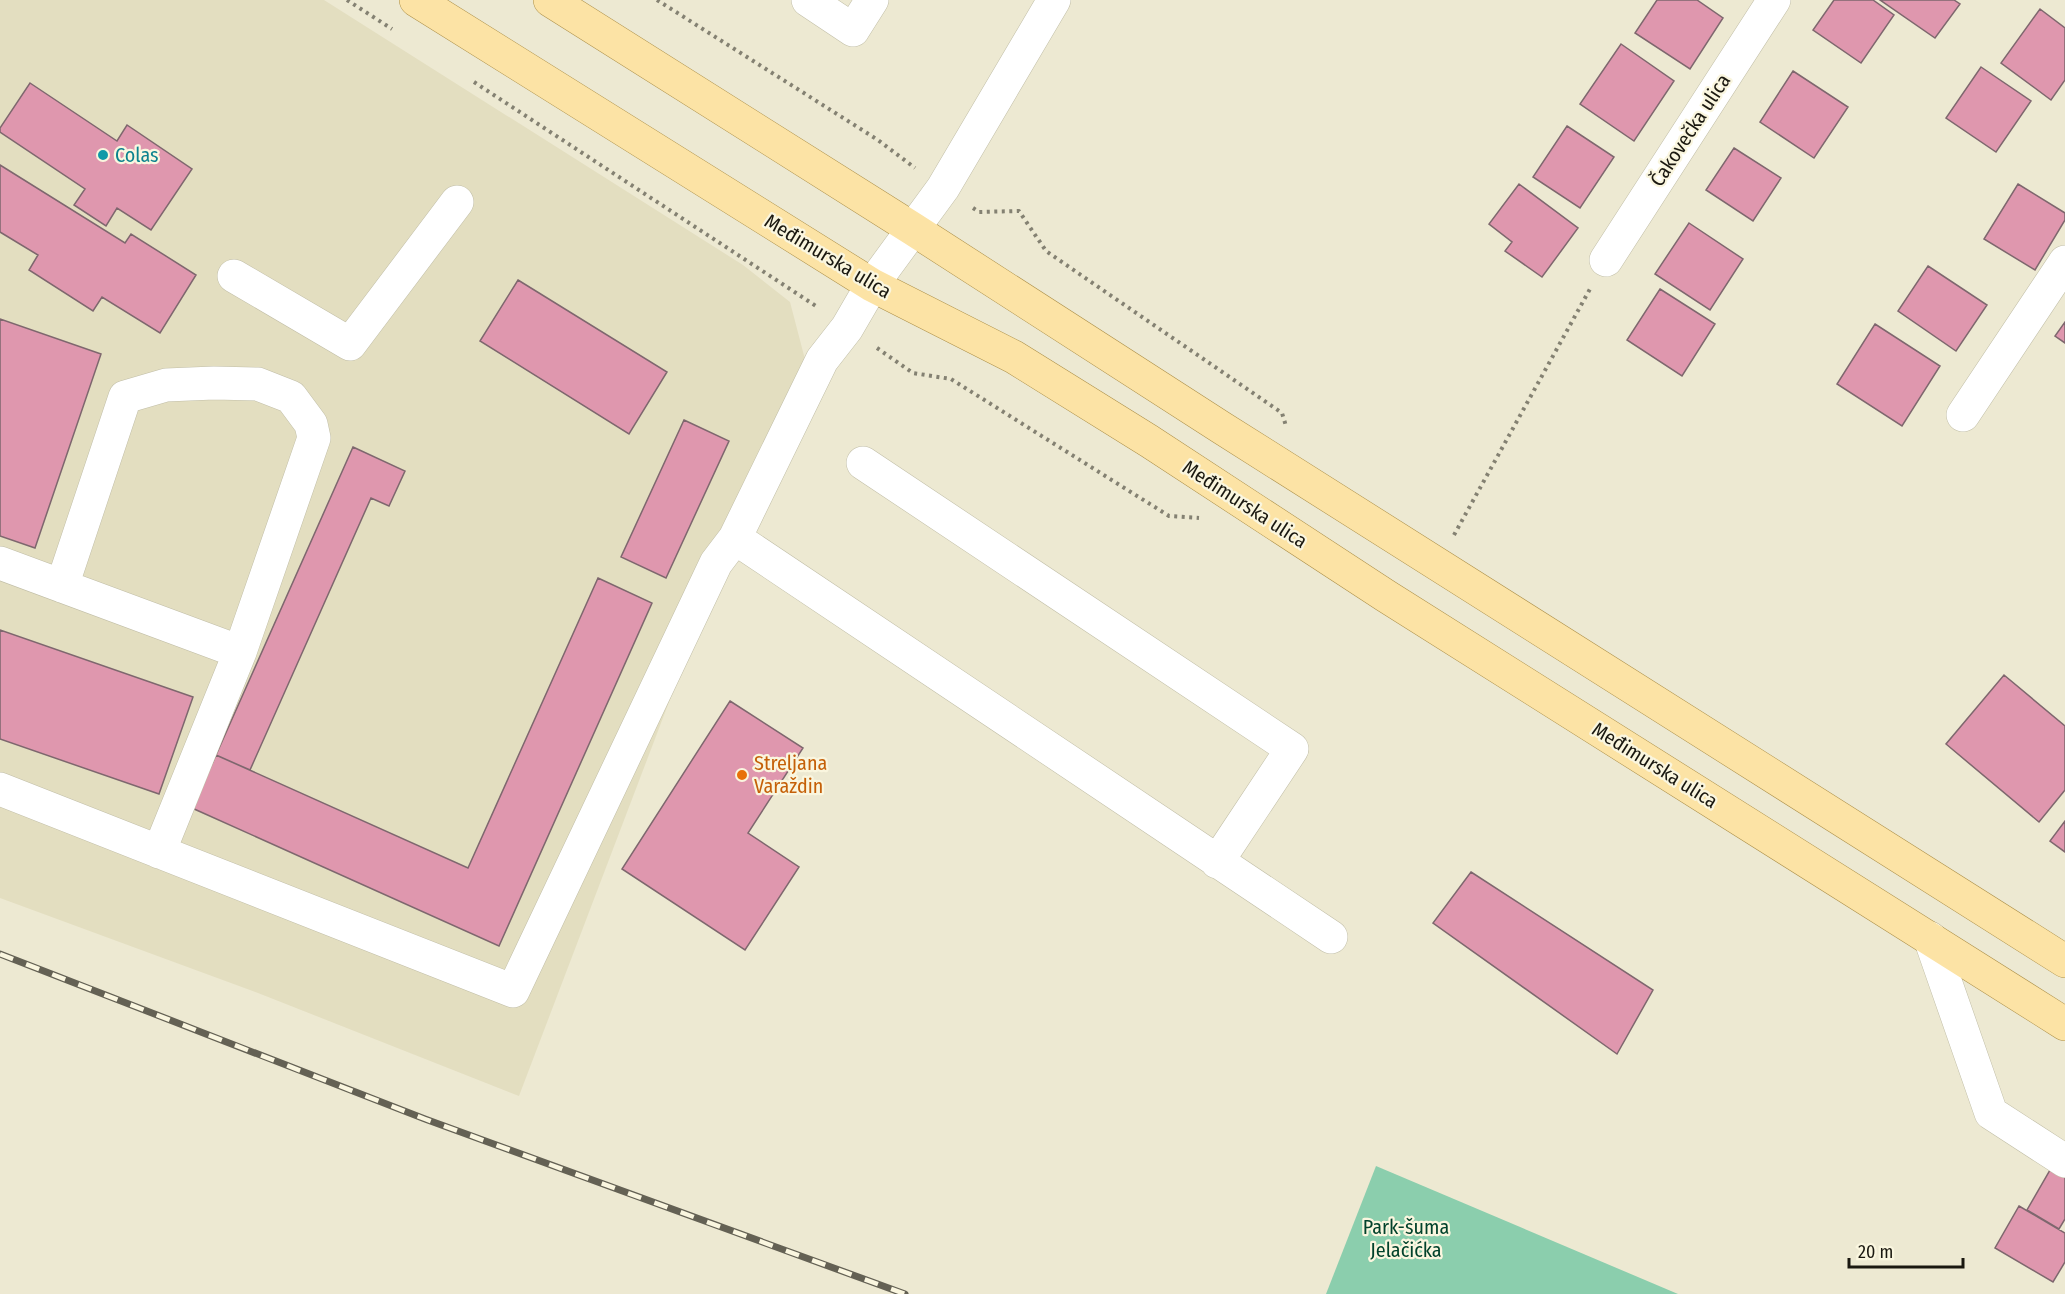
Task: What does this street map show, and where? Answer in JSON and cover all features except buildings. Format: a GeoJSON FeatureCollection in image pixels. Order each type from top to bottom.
{"type":"FeatureCollection","features":[{"type":"Feature","properties":{"kind":"main road","name":"Međimurska ulica"},"geometry":{"type":"LineString","coordinates":[[416,0],[872,285],[1014,357],[1396,602],[2065,1023]]}},
{"type":"Feature","properties":{"kind":"main road"},"geometry":{"type":"LineString","coordinates":[[550,0],[2065,961]]}},
{"type":"Feature","properties":{"kind":"street"},"geometry":{"type":"LineString","coordinates":[[808,0],[853,30],[872,0]]}},
{"type":"Feature","properties":{"kind":"street"},"geometry":{"type":"LineString","coordinates":[[0,789],[513,991],[716,563],[735,538],[822,360],[847,328],[872,285],[942,188],[1054,0]]}},
{"type":"Feature","properties":{"kind":"street","name":"Čakovečka ulica"},"geometry":{"type":"LineString","coordinates":[[1606,260],[1774,0]]}},
{"type":"Feature","properties":{"kind":"street"},"geometry":{"type":"LineString","coordinates":[[234,276],[350,344],[457,202]]}},
{"type":"Feature","properties":{"kind":"street"},"geometry":{"type":"LineString","coordinates":[[1963,415],[2065,262]]}},
{"type":"Feature","properties":{"kind":"street"},"geometry":{"type":"LineString","coordinates":[[62,586],[125,397],[166,385],[258,384],[291,397],[311,424],[314,438],[240,652],[159,852]]}},
{"type":"Feature","properties":{"kind":"street"},"geometry":{"type":"LineString","coordinates":[[863,463],[1292,749],[1217,862]]}},
{"type":"Feature","properties":{"kind":"street"},"geometry":{"type":"LineString","coordinates":[[735,538],[1331,937]]}},
{"type":"Feature","properties":{"kind":"street"},"geometry":{"type":"LineString","coordinates":[[0,563],[240,652]]}},
{"type":"Feature","properties":{"kind":"street"},"geometry":{"type":"LineString","coordinates":[[1929,938],[1991,1113],[2065,1161]]}},
{"type":"Feature","properties":{"kind":"path"},"geometry":{"type":"LineString","coordinates":[[347,0],[397,32]]}},
{"type":"Feature","properties":{"kind":"path"},"geometry":{"type":"LineString","coordinates":[[657,0],[878,141]]}},
{"type":"Feature","properties":{"kind":"path"},"geometry":{"type":"LineString","coordinates":[[467,78],[796,292]]}},
{"type":"Feature","properties":{"kind":"path"},"geometry":{"type":"LineString","coordinates":[[980,212],[1019,210],[1046,251],[1282,413]]}},
{"type":"Feature","properties":{"kind":"path"},"geometry":{"type":"LineString","coordinates":[[1438,564],[1606,260]]}},
{"type":"Feature","properties":{"kind":"path"},"geometry":{"type":"LineString","coordinates":[[913,373],[951,379],[1169,516]]}},
{"type":"Feature","properties":{"kind":"shaded area"},"geometry":{"type":"Polygon","coordinates":[[[0,0],[324,0],[743,265],[790,302],[808,371],[768,442],[519,1096],[258,993],[0,898],[0,0]]]}},
{"type":"Feature","properties":{"kind":"green space","name":"Park-šuma Jelačićka"},"geometry":{"type":"Polygon","coordinates":[[[1376,1166],[1678,1294],[1326,1294],[1376,1166]]]}},
{"type":"Feature","properties":{"kind":"railway"},"geometry":{"type":"LineString","coordinates":[[0,954],[425,1119],[905,1294]]}},
{"type":"Feature","properties":{"kind":"place","name":"Colas"},"geometry":{"type":"Point","coordinates":[103,155]}},
{"type":"Feature","properties":{"kind":"place","name":"Streljana Varaždin"},"geometry":{"type":"Point","coordinates":[742,775]}}]}
